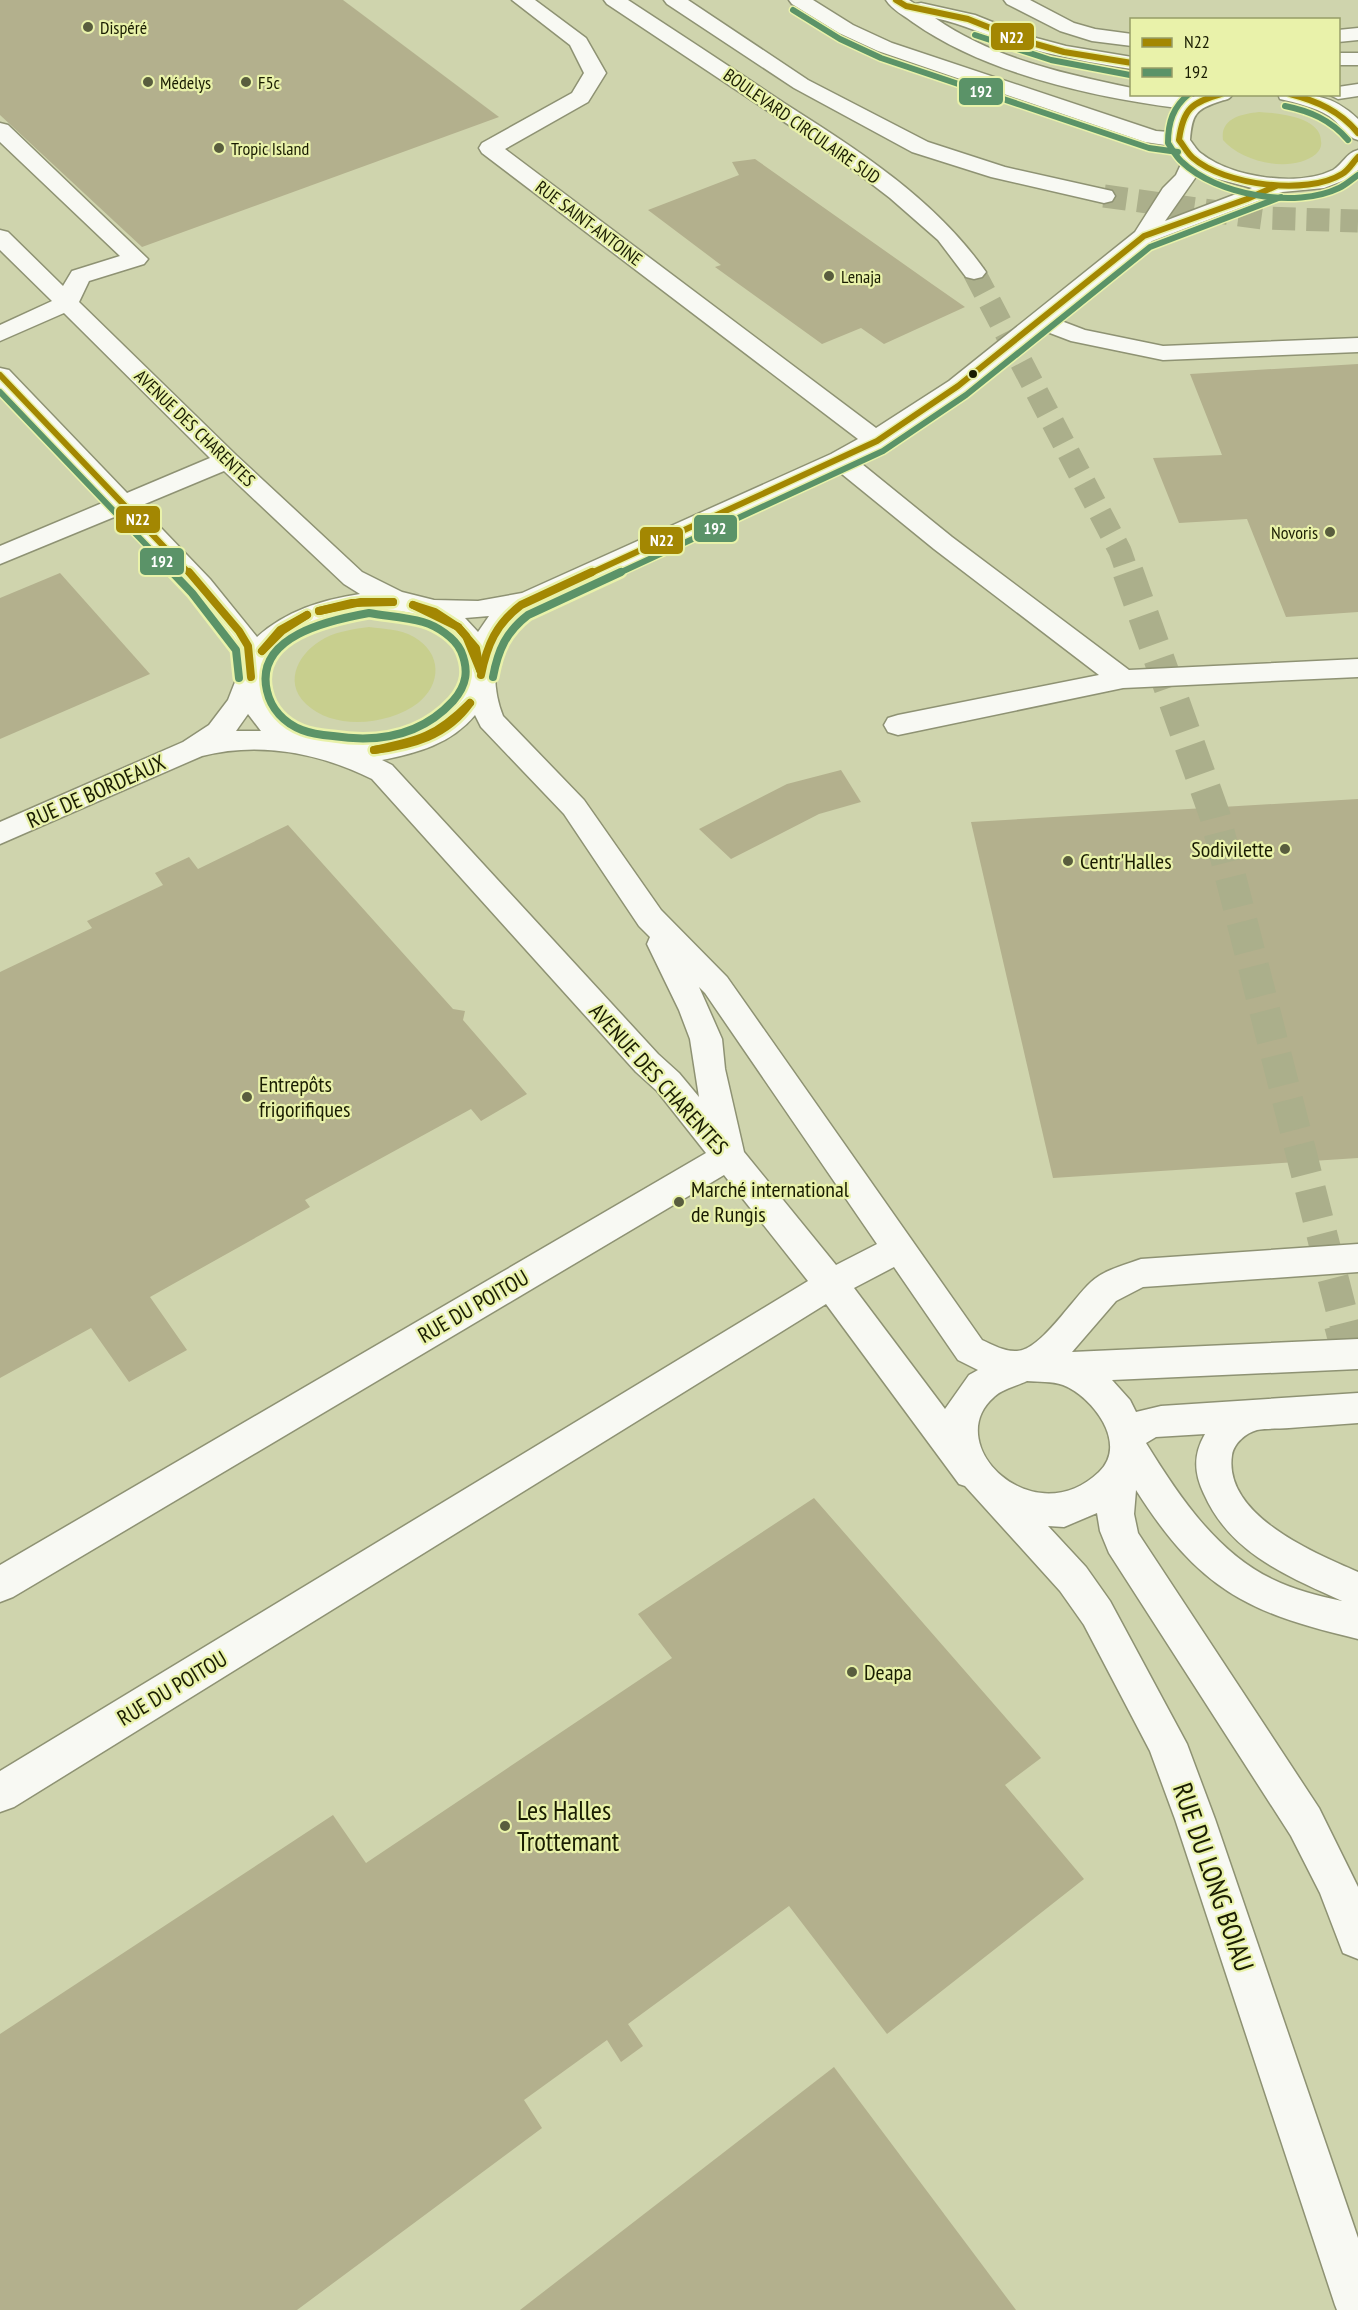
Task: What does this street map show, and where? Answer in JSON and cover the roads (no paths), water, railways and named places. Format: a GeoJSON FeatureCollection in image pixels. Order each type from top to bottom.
{"type":"FeatureCollection","features":[{"type":"Feature","properties":{"kind":"street","name":"RUE SAINT-ANTOINE"},"geometry":{"type":"LineString","coordinates":[[522,0],[579,42],[595,73],[580,97],[490,148],[877,441]]}},
{"type":"Feature","properties":{"kind":"street","name":"BOULEVARD CIRCULAIRE SUD"},"geometry":{"type":"LineString","coordinates":[[614,0],[842,150],[898,193],[946,235],[974,272]]}},
{"type":"Feature","properties":{"kind":"street"},"geometry":{"type":"LineString","coordinates":[[674,0],[801,84],[920,147],[999,172],[1104,196]]}},
{"type":"Feature","properties":{"kind":"street"},"geometry":{"type":"LineString","coordinates":[[800,0],[846,29],[885,46],[1153,137],[1179,140]]}},
{"type":"Feature","properties":{"kind":"street"},"geometry":{"type":"LineString","coordinates":[[875,0],[901,3],[968,19],[1018,39],[1064,52],[1130,63]]}},
{"type":"Feature","properties":{"kind":"street"},"geometry":{"type":"LineString","coordinates":[[1014,0],[1067,27],[1092,35],[1130,40]]}},
{"type":"Feature","properties":{"kind":"street"},"geometry":{"type":"LineString","coordinates":[[901,3],[955,40],[988,56],[1081,84],[1130,94]]}},
{"type":"Feature","properties":{"kind":"street"},"geometry":{"type":"LineString","coordinates":[[1340,36],[1358,34]]}},
{"type":"Feature","properties":{"kind":"street"},"geometry":{"type":"LineString","coordinates":[[1340,59],[1358,59]]}},
{"type":"Feature","properties":{"kind":"street"},"geometry":{"type":"LineString","coordinates":[[1340,93],[1358,90]]}},
{"type":"Feature","properties":{"kind":"street"},"geometry":{"type":"LineString","coordinates":[[1141,96],[1196,104]]}},
{"type":"Feature","properties":{"kind":"street"},"geometry":{"type":"LineString","coordinates":[[1218,96],[1196,104],[1183,114],[1177,127],[1179,140],[1194,159],[1216,172],[1244,181],[1275,186],[1301,185],[1325,180],[1344,172],[1358,157]]}},
{"type":"Feature","properties":{"kind":"street"},"geometry":{"type":"LineString","coordinates":[[1295,96],[1323,104],[1340,113],[1353,124],[1358,133]]}},
{"type":"Feature","properties":{"kind":"street"},"geometry":{"type":"LineString","coordinates":[[0,130],[136,259],[80,276],[67,303],[0,334]]}},
{"type":"Feature","properties":{"kind":"street"},"geometry":{"type":"LineString","coordinates":[[0,375],[201,585],[239,631],[248,646],[254,702],[270,724],[298,741],[333,751],[368,752],[402,747],[433,735],[458,718],[474,697],[481,675],[485,649],[492,630],[508,612],[535,597],[840,459],[877,441],[902,425],[958,386],[1144,236],[1172,193],[1186,177],[1194,159]]}},
{"type":"Feature","properties":{"kind":"street"},"geometry":{"type":"LineString","coordinates":[[1144,236],[1247,199],[1275,186]]}},
{"type":"Feature","properties":{"kind":"street","name":"AVENUE DES CHARENTES"},"geometry":{"type":"LineString","coordinates":[[0,237],[227,460],[353,578],[373,592],[402,603]]}},
{"type":"Feature","properties":{"kind":"street"},"geometry":{"type":"LineString","coordinates":[[1039,320],[1078,336],[1163,353],[1358,345]]}},
{"type":"Feature","properties":{"kind":"street"},"geometry":{"type":"LineString","coordinates":[[840,459],[943,543],[1123,679]]}},
{"type":"Feature","properties":{"kind":"street"},"geometry":{"type":"LineString","coordinates":[[0,556],[227,460]]}},
{"type":"Feature","properties":{"kind":"street"},"geometry":{"type":"LineString","coordinates":[[251,677],[258,654],[276,633],[302,617],[334,606],[368,601],[474,611],[503,607],[535,597]]}},
{"type":"Feature","properties":{"kind":"street"},"geometry":{"type":"LineString","coordinates":[[402,603],[435,612],[461,629],[477,650],[483,700],[491,720],[574,807],[650,918],[695,1010],[706,1039],[709,1069],[728,1156]]}},
{"type":"Feature","properties":{"kind":"street"},"geometry":{"type":"LineString","coordinates":[[898,724],[1123,679],[1358,668]]}},
{"type":"Feature","properties":{"kind":"street","name":"RUE DE BORDEAUX"},"geometry":{"type":"LineString","coordinates":[[0,834],[193,749],[219,732],[233,716],[251,677]]}},
{"type":"Feature","properties":{"kind":"street","name":"RUE DE BORDEAUX"},"geometry":{"type":"LineString","coordinates":[[193,749],[228,741],[257,741],[333,751]]}},
{"type":"Feature","properties":{"kind":"street","name":"AVENUE DES CHARENTES"},"geometry":{"type":"LineString","coordinates":[[333,751],[362,761],[382,772],[647,1063],[668,1082],[831,1284],[982,1482]]}},
{"type":"Feature","properties":{"kind":"street"},"geometry":{"type":"LineString","coordinates":[[650,918],[716,986],[970,1350],[985,1359],[1005,1365],[1037,1367],[1358,1354]]}},
{"type":"Feature","properties":{"kind":"street","name":"RUE DU POITOU"},"geometry":{"type":"LineString","coordinates":[[0,1585],[728,1156]]}},
{"type":"Feature","properties":{"kind":"street","name":"RUE DU POITOU"},"geometry":{"type":"LineString","coordinates":[[0,1793],[831,1284],[898,1249]]}},
{"type":"Feature","properties":{"kind":"street"},"geometry":{"type":"LineString","coordinates":[[1037,1367],[1103,1292],[1118,1281],[1141,1273],[1358,1258]]}},
{"type":"Feature","properties":{"kind":"street"},"geometry":{"type":"LineString","coordinates":[[1358,1408],[1260,1413],[1145,1423],[1134,1430],[1126,1452],[1109,1488],[1090,1502],[1066,1510],[1040,1510],[1014,1504],[982,1482],[961,1450],[958,1426],[964,1405],[978,1386],[999,1373],[1037,1367],[1072,1373],[1094,1384],[1110,1400],[1122,1418],[1126,1452],[1114,1502],[1115,1524],[1122,1541],[1305,1822],[1336,1883],[1358,1938]]}},
{"type":"Feature","properties":{"kind":"street"},"geometry":{"type":"LineString","coordinates":[[1260,1413],[1239,1422],[1225,1433],[1220,1441],[1216,1449],[1214,1466],[1218,1487],[1237,1517],[1250,1531],[1273,1549],[1357,1600]]}},
{"type":"Feature","properties":{"kind":"street"},"geometry":{"type":"LineString","coordinates":[[1126,1452],[1159,1499],[1207,1554],[1247,1585],[1282,1602],[1357,1600]]}},
{"type":"Feature","properties":{"kind":"street","name":"RUE DU LONG BOIAU"},"geometry":{"type":"LineString","coordinates":[[982,1482],[1073,1579],[1097,1613],[1167,1744],[1195,1819],[1358,2305]]}},
{"type":"Feature","properties":{"kind":"tunnel"},"geometry":{"type":"LineString","coordinates":[[1104,196],[1262,218],[1358,221]]}},
{"type":"Feature","properties":{"kind":"tunnel"},"geometry":{"type":"LineString","coordinates":[[974,272],[1120,551],[1128,574]]}},
{"type":"Feature","properties":{"kind":"tunnel"},"geometry":{"type":"LineString","coordinates":[[1128,572],[1215,816],[1345,1325]]}},
{"type":"Feature","properties":{"kind":"tunnel"},"geometry":{"type":"LineString","coordinates":[[1344,1324],[1358,1378]]}},
{"type":"Feature","properties":{"kind":"place","name":"Dispéré"},"geometry":{"type":"Point","coordinates":[88,27]}},
{"type":"Feature","properties":{"kind":"place","name":"Médelys"},"geometry":{"type":"Point","coordinates":[148,82]}},
{"type":"Feature","properties":{"kind":"place","name":"F5c"},"geometry":{"type":"Point","coordinates":[246,82]}},
{"type":"Feature","properties":{"kind":"place","name":"Tropic Island"},"geometry":{"type":"Point","coordinates":[219,148]}},
{"type":"Feature","properties":{"kind":"place","name":"Lenaja"},"geometry":{"type":"Point","coordinates":[829,276]}},
{"type":"Feature","properties":{"kind":"place","name":"Novoris"},"geometry":{"type":"Point","coordinates":[1330,532]}},
{"type":"Feature","properties":{"kind":"place","name":"Sodivilette"},"geometry":{"type":"Point","coordinates":[1285,849]}},
{"type":"Feature","properties":{"kind":"place","name":"Centr'Halles"},"geometry":{"type":"Point","coordinates":[1068,861]}},
{"type":"Feature","properties":{"kind":"place","name":"Entrepôts frigorifiques"},"geometry":{"type":"Point","coordinates":[247,1097]}},
{"type":"Feature","properties":{"kind":"place","name":"Marché international de Rungis"},"geometry":{"type":"Point","coordinates":[679,1202]}},
{"type":"Feature","properties":{"kind":"place","name":"Deapa"},"geometry":{"type":"Point","coordinates":[852,1672]}},
{"type":"Feature","properties":{"kind":"place","name":"Les Halles Trottemant"},"geometry":{"type":"Point","coordinates":[505,1826]}}]}
